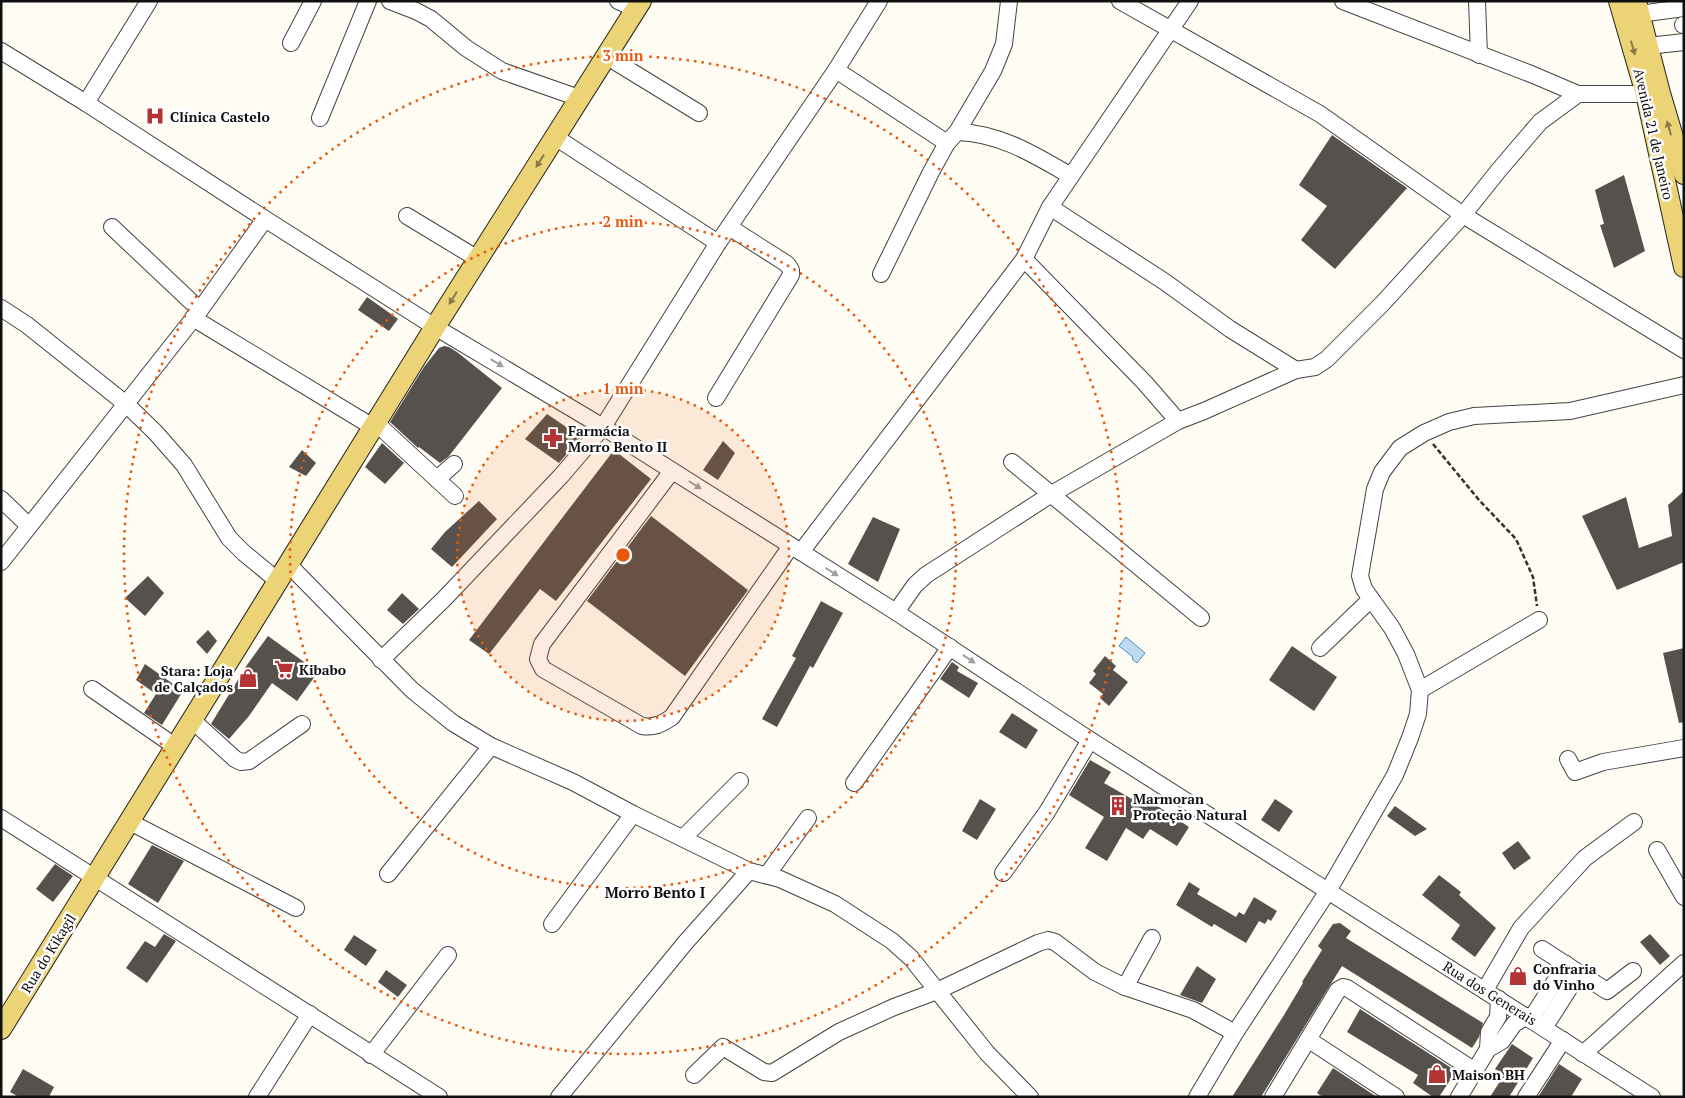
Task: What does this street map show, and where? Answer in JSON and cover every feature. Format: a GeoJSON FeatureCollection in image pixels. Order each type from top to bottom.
{"type":"FeatureCollection","features":[{"type":"Feature","properties":{"kind":"main road","name":"Avenida 21 de Janeiro"},"geometry":{"type":"LineString","coordinates":[[1619,1],[1646,94],[1684,267]]}},
{"type":"Feature","properties":{"kind":"main road","name":"Rua do Kikagil"},"geometry":{"type":"LineString","coordinates":[[1,1029],[374,425],[606,56],[632,4]]}},
{"type":"Feature","properties":{"kind":"main road","name":"Avenida 21 de Janeiro"},"geometry":{"type":"LineString","coordinates":[[1638,8],[1682,164]]}},
{"type":"Feature","properties":{"kind":"main road"},"geometry":{"type":"LineString","coordinates":[[1671,205],[1684,255]]}},
{"type":"Feature","properties":{"kind":"street"},"geometry":{"type":"LineString","coordinates":[[86,103],[149,1]]}},
{"type":"Feature","properties":{"kind":"street"},"geometry":{"type":"LineString","coordinates":[[292,43],[313,1]]}},
{"type":"Feature","properties":{"kind":"street"},"geometry":{"type":"LineString","coordinates":[[320,118],[368,1]]}},
{"type":"Feature","properties":{"kind":"street"},"geometry":{"type":"LineString","coordinates":[[390,1],[431,19],[466,48],[502,71],[579,98]]}},
{"type":"Feature","properties":{"kind":"street"},"geometry":{"type":"LineString","coordinates":[[381,660],[444,599],[561,476],[603,427],[718,243],[836,70],[879,1]]}},
{"type":"Feature","properties":{"kind":"street"},"geometry":{"type":"LineString","coordinates":[[881,274],[931,172],[993,71],[1004,44],[1009,1]]}},
{"type":"Feature","properties":{"kind":"street"},"geometry":{"type":"LineString","coordinates":[[1120,1],[1320,114],[1463,215],[1684,350]]}},
{"type":"Feature","properties":{"kind":"street"},"geometry":{"type":"LineString","coordinates":[[672,471],[542,644],[538,660],[543,669],[642,726],[649,727],[665,722],[672,716],[796,549],[1024,259],[1050,207],[1190,1]]}},
{"type":"Feature","properties":{"kind":"street"},"geometry":{"type":"LineString","coordinates":[[1343,1],[1578,94],[1646,94]]}},
{"type":"Feature","properties":{"kind":"street"},"geometry":{"type":"LineString","coordinates":[[1477,1],[1479,55]]}},
{"type":"Feature","properties":{"kind":"street"},"geometry":{"type":"LineString","coordinates":[[1638,8],[1684,8]]}},
{"type":"Feature","properties":{"kind":"street"},"geometry":{"type":"LineString","coordinates":[[1648,46],[1684,42]]}},
{"type":"Feature","properties":{"kind":"street","name":"Rua dos Generais"},"geometry":{"type":"LineString","coordinates":[[1,51],[86,103],[435,327],[603,427],[896,612],[1090,740],[1652,1097]]}},
{"type":"Feature","properties":{"kind":"street"},"geometry":{"type":"LineString","coordinates":[[606,56],[699,113]]}},
{"type":"Feature","properties":{"kind":"street"},"geometry":{"type":"LineString","coordinates":[[836,70],[952,138],[982,134],[1010,142],[1024,148],[1071,176]]}},
{"type":"Feature","properties":{"kind":"street"},"geometry":{"type":"LineString","coordinates":[[896,612],[915,585],[926,575],[1050,494],[1178,421],[1296,370],[1314,367],[1327,359],[1382,304],[1463,215],[1540,122],[1578,94]]}},
{"type":"Feature","properties":{"kind":"street"},"geometry":{"type":"LineString","coordinates":[[555,137],[718,243]]}},
{"type":"Feature","properties":{"kind":"street"},"geometry":{"type":"LineString","coordinates":[[1050,207],[1296,370]]}},
{"type":"Feature","properties":{"kind":"street"},"geometry":{"type":"LineString","coordinates":[[407,216],[478,259]]}},
{"type":"Feature","properties":{"kind":"street"},"geometry":{"type":"LineString","coordinates":[[1,562],[196,314],[265,219]]}},
{"type":"Feature","properties":{"kind":"street"},"geometry":{"type":"LineString","coordinates":[[716,398],[791,275],[791,270],[787,264],[729,227]]}},
{"type":"Feature","properties":{"kind":"street"},"geometry":{"type":"LineString","coordinates":[[112,228],[196,314],[374,425],[436,478],[454,496]]}},
{"type":"Feature","properties":{"kind":"street"},"geometry":{"type":"LineString","coordinates":[[1024,259],[1145,383],[1178,421]]}},
{"type":"Feature","properties":{"kind":"street"},"geometry":{"type":"LineString","coordinates":[[1,308],[26,325],[126,404],[155,432],[184,465],[229,538],[244,553],[283,573],[412,690],[453,723],[491,746],[573,782],[749,871],[800,887],[835,904],[870,926],[892,941],[911,958],[986,1053],[1030,1097]]}},
{"type":"Feature","properties":{"kind":"street"},"geometry":{"type":"LineString","coordinates":[[1197,1097],[1235,1033],[1328,891],[1395,774],[1418,714],[1420,690],[1406,654],[1392,628],[1364,589],[1360,576],[1375,489],[1382,472],[1400,448],[1424,433],[1449,422],[1474,416],[1570,411],[1684,385]]}},
{"type":"Feature","properties":{"kind":"street"},"geometry":{"type":"LineString","coordinates":[[1012,462],[1201,618]]}},
{"type":"Feature","properties":{"kind":"street"},"geometry":{"type":"LineString","coordinates":[[436,478],[454,464]]}},
{"type":"Feature","properties":{"kind":"street"},"geometry":{"type":"LineString","coordinates":[[1,499],[29,526]]}},
{"type":"Feature","properties":{"kind":"street"},"geometry":{"type":"LineString","coordinates":[[1320,648],[1371,599]]}},
{"type":"Feature","properties":{"kind":"street"},"geometry":{"type":"LineString","coordinates":[[1420,690],[1539,620]]}},
{"type":"Feature","properties":{"kind":"street"},"geometry":{"type":"LineString","coordinates":[[854,783],[950,647]]}},
{"type":"Feature","properties":{"kind":"street"},"geometry":{"type":"LineString","coordinates":[[92,689],[176,747]]}},
{"type":"Feature","properties":{"kind":"street"},"geometry":{"type":"LineString","coordinates":[[192,720],[235,759],[241,762],[248,761],[302,724]]}},
{"type":"Feature","properties":{"kind":"street"},"geometry":{"type":"LineString","coordinates":[[1003,873],[1047,812],[1090,740]]}},
{"type":"Feature","properties":{"kind":"street"},"geometry":{"type":"LineString","coordinates":[[388,874],[491,746]]}},
{"type":"Feature","properties":{"kind":"street"},"geometry":{"type":"LineString","coordinates":[[1568,759],[1575,772],[1603,762],[1684,748]]}},
{"type":"Feature","properties":{"kind":"street"},"geometry":{"type":"LineString","coordinates":[[683,838],[740,781]]}},
{"type":"Feature","properties":{"kind":"street"},"geometry":{"type":"LineString","coordinates":[[552,924],[633,814]]}},
{"type":"Feature","properties":{"kind":"street"},"geometry":{"type":"LineString","coordinates":[[1,818],[439,1097]]}},
{"type":"Feature","properties":{"kind":"street"},"geometry":{"type":"LineString","coordinates":[[766,875],[808,818]]}},
{"type":"Feature","properties":{"kind":"street"},"geometry":{"type":"LineString","coordinates":[[130,822],[296,908]]}},
{"type":"Feature","properties":{"kind":"street"},"geometry":{"type":"LineString","coordinates":[[1485,990],[1521,928],[1585,858],[1634,822]]}},
{"type":"Feature","properties":{"kind":"street"},"geometry":{"type":"LineString","coordinates":[[1656,850],[1684,897]]}},
{"type":"Feature","properties":{"kind":"street"},"geometry":{"type":"LineString","coordinates":[[559,1097],[686,943],[749,871]]}},
{"type":"Feature","properties":{"kind":"street"},"geometry":{"type":"LineString","coordinates":[[1125,987],[1152,938]]}},
{"type":"Feature","properties":{"kind":"street"},"geometry":{"type":"LineString","coordinates":[[694,1075],[723,1047],[764,1072],[772,1073],[839,1032],[894,1007],[937,991],[1048,940],[1055,942],[1095,972],[1125,987],[1193,1010],[1235,1033]]}},
{"type":"Feature","properties":{"kind":"street"},"geometry":{"type":"LineString","coordinates":[[1542,949],[1607,991],[1633,971]]}},
{"type":"Feature","properties":{"kind":"street"},"geometry":{"type":"LineString","coordinates":[[371,1055],[448,955]]}},
{"type":"Feature","properties":{"kind":"street"},"geometry":{"type":"LineString","coordinates":[[1583,1054],[1684,962]]}},
{"type":"Feature","properties":{"kind":"street"},"geometry":{"type":"LineString","coordinates":[[1493,1041],[1511,1027],[1534,1021],[1572,969]]}},
{"type":"Feature","properties":{"kind":"street"},"geometry":{"type":"LineString","coordinates":[[1273,1097],[1338,990],[1343,987],[1475,1071]]}},
{"type":"Feature","properties":{"kind":"street"},"geometry":{"type":"LineString","coordinates":[[1458,1097],[1493,1041],[1498,1018],[1499,999]]}},
{"type":"Feature","properties":{"kind":"street"},"geometry":{"type":"LineString","coordinates":[[257,1097],[310,1014]]}},
{"type":"Feature","properties":{"kind":"street"},"geometry":{"type":"LineString","coordinates":[[1309,1040],[1396,1097]]}},
{"type":"Feature","properties":{"kind":"street"},"geometry":{"type":"LineString","coordinates":[[1526,1097],[1563,1040]]}},
{"type":"Feature","properties":{"kind":"path"},"geometry":{"type":"LineString","coordinates":[[1424,433],[1479,500],[1516,539],[1534,577],[1539,620]]}},
{"type":"Feature","properties":{"kind":"water"},"geometry":{"type":"Polygon","coordinates":[[[1126,637],[1145,653],[1137,663],[1133,660],[1132,656],[1119,646],[1126,637]]]}},
{"type":"Feature","properties":{"kind":"building"},"geometry":{"type":"Polygon","coordinates":[[[1332,135],[1407,188],[1335,269],[1301,240],[1327,206],[1299,185],[1332,135]]]}},
{"type":"Feature","properties":{"kind":"building"},"geometry":{"type":"Polygon","coordinates":[[[1624,175],[1645,251],[1614,268],[1600,225],[1604,224],[1595,190],[1624,175]]]}},
{"type":"Feature","properties":{"kind":"building"},"geometry":{"type":"Polygon","coordinates":[[[367,297],[398,319],[389,331],[358,310],[367,297]]]}},
{"type":"Feature","properties":{"kind":"building"},"geometry":{"type":"Polygon","coordinates":[[[444,346],[457,352],[502,388],[449,456],[440,463],[418,448],[390,422],[424,367],[439,348],[444,346]]]}},
{"type":"Feature","properties":{"kind":"building","name":"Farmácia Morro Bento II"},"geometry":{"type":"Polygon","coordinates":[[[547,414],[581,437],[559,463],[525,439],[547,414]]]}},
{"type":"Feature","properties":{"kind":"building"},"geometry":{"type":"Polygon","coordinates":[[[723,441],[735,453],[718,480],[703,470],[723,441]]]}},
{"type":"Feature","properties":{"kind":"building"},"geometry":{"type":"Polygon","coordinates":[[[382,443],[404,463],[385,484],[365,467],[382,443]]]}},
{"type":"Feature","properties":{"kind":"building"},"geometry":{"type":"Polygon","coordinates":[[[302,450],[316,463],[306,476],[289,467],[302,450]]]}},
{"type":"Feature","properties":{"kind":"building"},"geometry":{"type":"Polygon","coordinates":[[[614,450],[651,479],[556,601],[540,589],[489,654],[469,640],[614,450]]]}},
{"type":"Feature","properties":{"kind":"building"},"geometry":{"type":"Polygon","coordinates":[[[1684,491],[1684,562],[1617,590],[1582,516],[1626,497],[1639,548],[1672,536],[1668,505],[1684,491]]]}},
{"type":"Feature","properties":{"kind":"building"},"geometry":{"type":"Polygon","coordinates":[[[479,501],[497,519],[452,567],[431,549],[445,532],[479,501]]]}},
{"type":"Feature","properties":{"kind":"building"},"geometry":{"type":"Polygon","coordinates":[[[651,516],[748,590],[685,676],[587,601],[651,516]]]}},
{"type":"Feature","properties":{"kind":"building"},"geometry":{"type":"Polygon","coordinates":[[[873,517],[900,529],[878,582],[848,564],[873,517]]]}},
{"type":"Feature","properties":{"kind":"building"},"geometry":{"type":"Polygon","coordinates":[[[148,576],[164,593],[145,616],[125,598],[148,576]]]}},
{"type":"Feature","properties":{"kind":"building"},"geometry":{"type":"Polygon","coordinates":[[[402,593],[419,609],[403,624],[387,610],[402,593]]]}},
{"type":"Feature","properties":{"kind":"building"},"geometry":{"type":"Polygon","coordinates":[[[821,601],[843,613],[813,668],[810,666],[777,727],[762,719],[796,658],[792,656],[821,601]]]}},
{"type":"Feature","properties":{"kind":"building"},"geometry":{"type":"Polygon","coordinates":[[[208,630],[217,641],[207,654],[196,642],[208,630]]]}},
{"type":"Feature","properties":{"kind":"building"},"geometry":{"type":"Polygon","coordinates":[[[268,636],[318,672],[297,701],[272,683],[249,716],[229,739],[211,724],[247,665],[268,636]]]}},
{"type":"Feature","properties":{"kind":"building"},"geometry":{"type":"Polygon","coordinates":[[[1292,646],[1337,677],[1314,711],[1269,680],[1292,646]]]}},
{"type":"Feature","properties":{"kind":"building"},"geometry":{"type":"Polygon","coordinates":[[[1684,648],[1684,722],[1679,723],[1663,653],[1684,648]]]}},
{"type":"Feature","properties":{"kind":"building"},"geometry":{"type":"Polygon","coordinates":[[[1105,656],[1116,666],[1113,670],[1128,682],[1109,706],[1100,698],[1103,694],[1089,683],[1096,674],[1093,671],[1105,656]]]}},
{"type":"Feature","properties":{"kind":"building"},"geometry":{"type":"Polygon","coordinates":[[[952,662],[959,667],[957,671],[978,683],[969,698],[940,679],[952,662]]]}},
{"type":"Feature","properties":{"kind":"building"},"geometry":{"type":"Polygon","coordinates":[[[145,664],[183,691],[162,725],[144,713],[156,694],[136,680],[145,664]]]}},
{"type":"Feature","properties":{"kind":"building"},"geometry":{"type":"Polygon","coordinates":[[[1012,713],[1038,730],[1026,749],[999,732],[1012,713]]]}},
{"type":"Feature","properties":{"kind":"building"},"geometry":{"type":"Polygon","coordinates":[[[1090,760],[1111,772],[1104,783],[1146,807],[1150,801],[1189,827],[1177,846],[1150,829],[1143,839],[1126,828],[1107,861],[1085,848],[1104,817],[1069,795],[1090,760]]]}},
{"type":"Feature","properties":{"kind":"building"},"geometry":{"type":"Polygon","coordinates":[[[980,799],[996,809],[977,840],[962,831],[980,799]]]}},
{"type":"Feature","properties":{"kind":"building"},"geometry":{"type":"Polygon","coordinates":[[[1275,799],[1293,811],[1279,832],[1261,820],[1275,799]]]}},
{"type":"Feature","properties":{"kind":"building"},"geometry":{"type":"Polygon","coordinates":[[[1395,806],[1427,829],[1415,836],[1387,816],[1395,806]]]}},
{"type":"Feature","properties":{"kind":"building"},"geometry":{"type":"Polygon","coordinates":[[[1518,841],[1531,858],[1514,870],[1502,853],[1518,841]]]}},
{"type":"Feature","properties":{"kind":"building"},"geometry":{"type":"Polygon","coordinates":[[[152,845],[184,861],[158,903],[128,884],[152,845]]]}},
{"type":"Feature","properties":{"kind":"building"},"geometry":{"type":"Polygon","coordinates":[[[55,864],[73,876],[53,902],[36,889],[55,864]]]}},
{"type":"Feature","properties":{"kind":"building"},"geometry":{"type":"Polygon","coordinates":[[[1439,875],[1461,892],[1459,895],[1496,928],[1475,957],[1451,939],[1460,925],[1422,895],[1439,875]]]}},
{"type":"Feature","properties":{"kind":"building"},"geometry":{"type":"Polygon","coordinates":[[[1189,882],[1200,889],[1197,894],[1236,917],[1239,912],[1244,915],[1254,897],[1277,911],[1271,921],[1268,919],[1265,924],[1259,921],[1246,943],[1214,924],[1212,927],[1176,905],[1189,882]]]}},
{"type":"Feature","properties":{"kind":"building"},"geometry":{"type":"Polygon","coordinates":[[[1340,923],[1351,931],[1346,938],[1483,1023],[1479,1037],[1472,1048],[1342,966],[1261,1097],[1232,1097],[1284,1015],[1322,950],[1318,946],[1333,924],[1340,923]]]}},
{"type":"Feature","properties":{"kind":"building"},"geometry":{"type":"Polygon","coordinates":[[[164,934],[176,941],[147,983],[126,968],[145,941],[155,947],[164,934]]]}},
{"type":"Feature","properties":{"kind":"building"},"geometry":{"type":"Polygon","coordinates":[[[1650,934],[1670,956],[1660,965],[1640,942],[1650,934]]]}},
{"type":"Feature","properties":{"kind":"building"},"geometry":{"type":"Polygon","coordinates":[[[354,935],[377,950],[366,966],[344,950],[354,935]]]}},
{"type":"Feature","properties":{"kind":"building"},"geometry":{"type":"Polygon","coordinates":[[[1197,966],[1216,979],[1202,1003],[1180,995],[1197,966]]]}},
{"type":"Feature","properties":{"kind":"building"},"geometry":{"type":"Polygon","coordinates":[[[386,970],[407,985],[398,997],[378,982],[386,970]]]}},
{"type":"Feature","properties":{"kind":"building"},"geometry":{"type":"Polygon","coordinates":[[[1360,1009],[1456,1071],[1439,1097],[1433,1097],[1413,1083],[1418,1075],[1347,1032],[1360,1009]]]}},
{"type":"Feature","properties":{"kind":"building"},"geometry":{"type":"Polygon","coordinates":[[[1512,1044],[1533,1058],[1509,1097],[1490,1097],[1504,1075],[1495,1069],[1512,1044]]]}},
{"type":"Feature","properties":{"kind":"building"},"geometry":{"type":"Polygon","coordinates":[[[1559,1064],[1582,1079],[1571,1097],[1538,1097],[1559,1064]]]}},
{"type":"Feature","properties":{"kind":"building"},"geometry":{"type":"Polygon","coordinates":[[[1333,1068],[1377,1097],[1323,1097],[1317,1093],[1333,1068]]]}},
{"type":"Feature","properties":{"kind":"building"},"geometry":{"type":"Polygon","coordinates":[[[23,1069],[54,1087],[49,1097],[19,1097],[10,1092],[23,1069]]]}},
{"type":"Feature","properties":{"kind":"place","name":"Clínica Castelo"},"geometry":{"type":"Point","coordinates":[155,116]}},
{"type":"Feature","properties":{"kind":"place","name":"Farmácia Morro Bento II"},"geometry":{"type":"Point","coordinates":[553,438]}},
{"type":"Feature","properties":{"kind":"place","name":"Kibabo"},"geometry":{"type":"Point","coordinates":[284,669]}},
{"type":"Feature","properties":{"kind":"place","name":"Stara: Loja de Calçados"},"geometry":{"type":"Point","coordinates":[248,678]}},
{"type":"Feature","properties":{"kind":"place","name":"Marmoran Proteção Natural"},"geometry":{"type":"Point","coordinates":[1118,806]}},
{"type":"Feature","properties":{"kind":"place","name":"Confraria do Vinho"},"geometry":{"type":"Point","coordinates":[1518,976]}},
{"type":"Feature","properties":{"kind":"place","name":"Maison BH"},"geometry":{"type":"Point","coordinates":[1437,1074]}},
{"type":"Feature","properties":{"kind":"district","name":"Morro Bento I"},"geometry":{"type":"Point","coordinates":[655,892]}}]}
